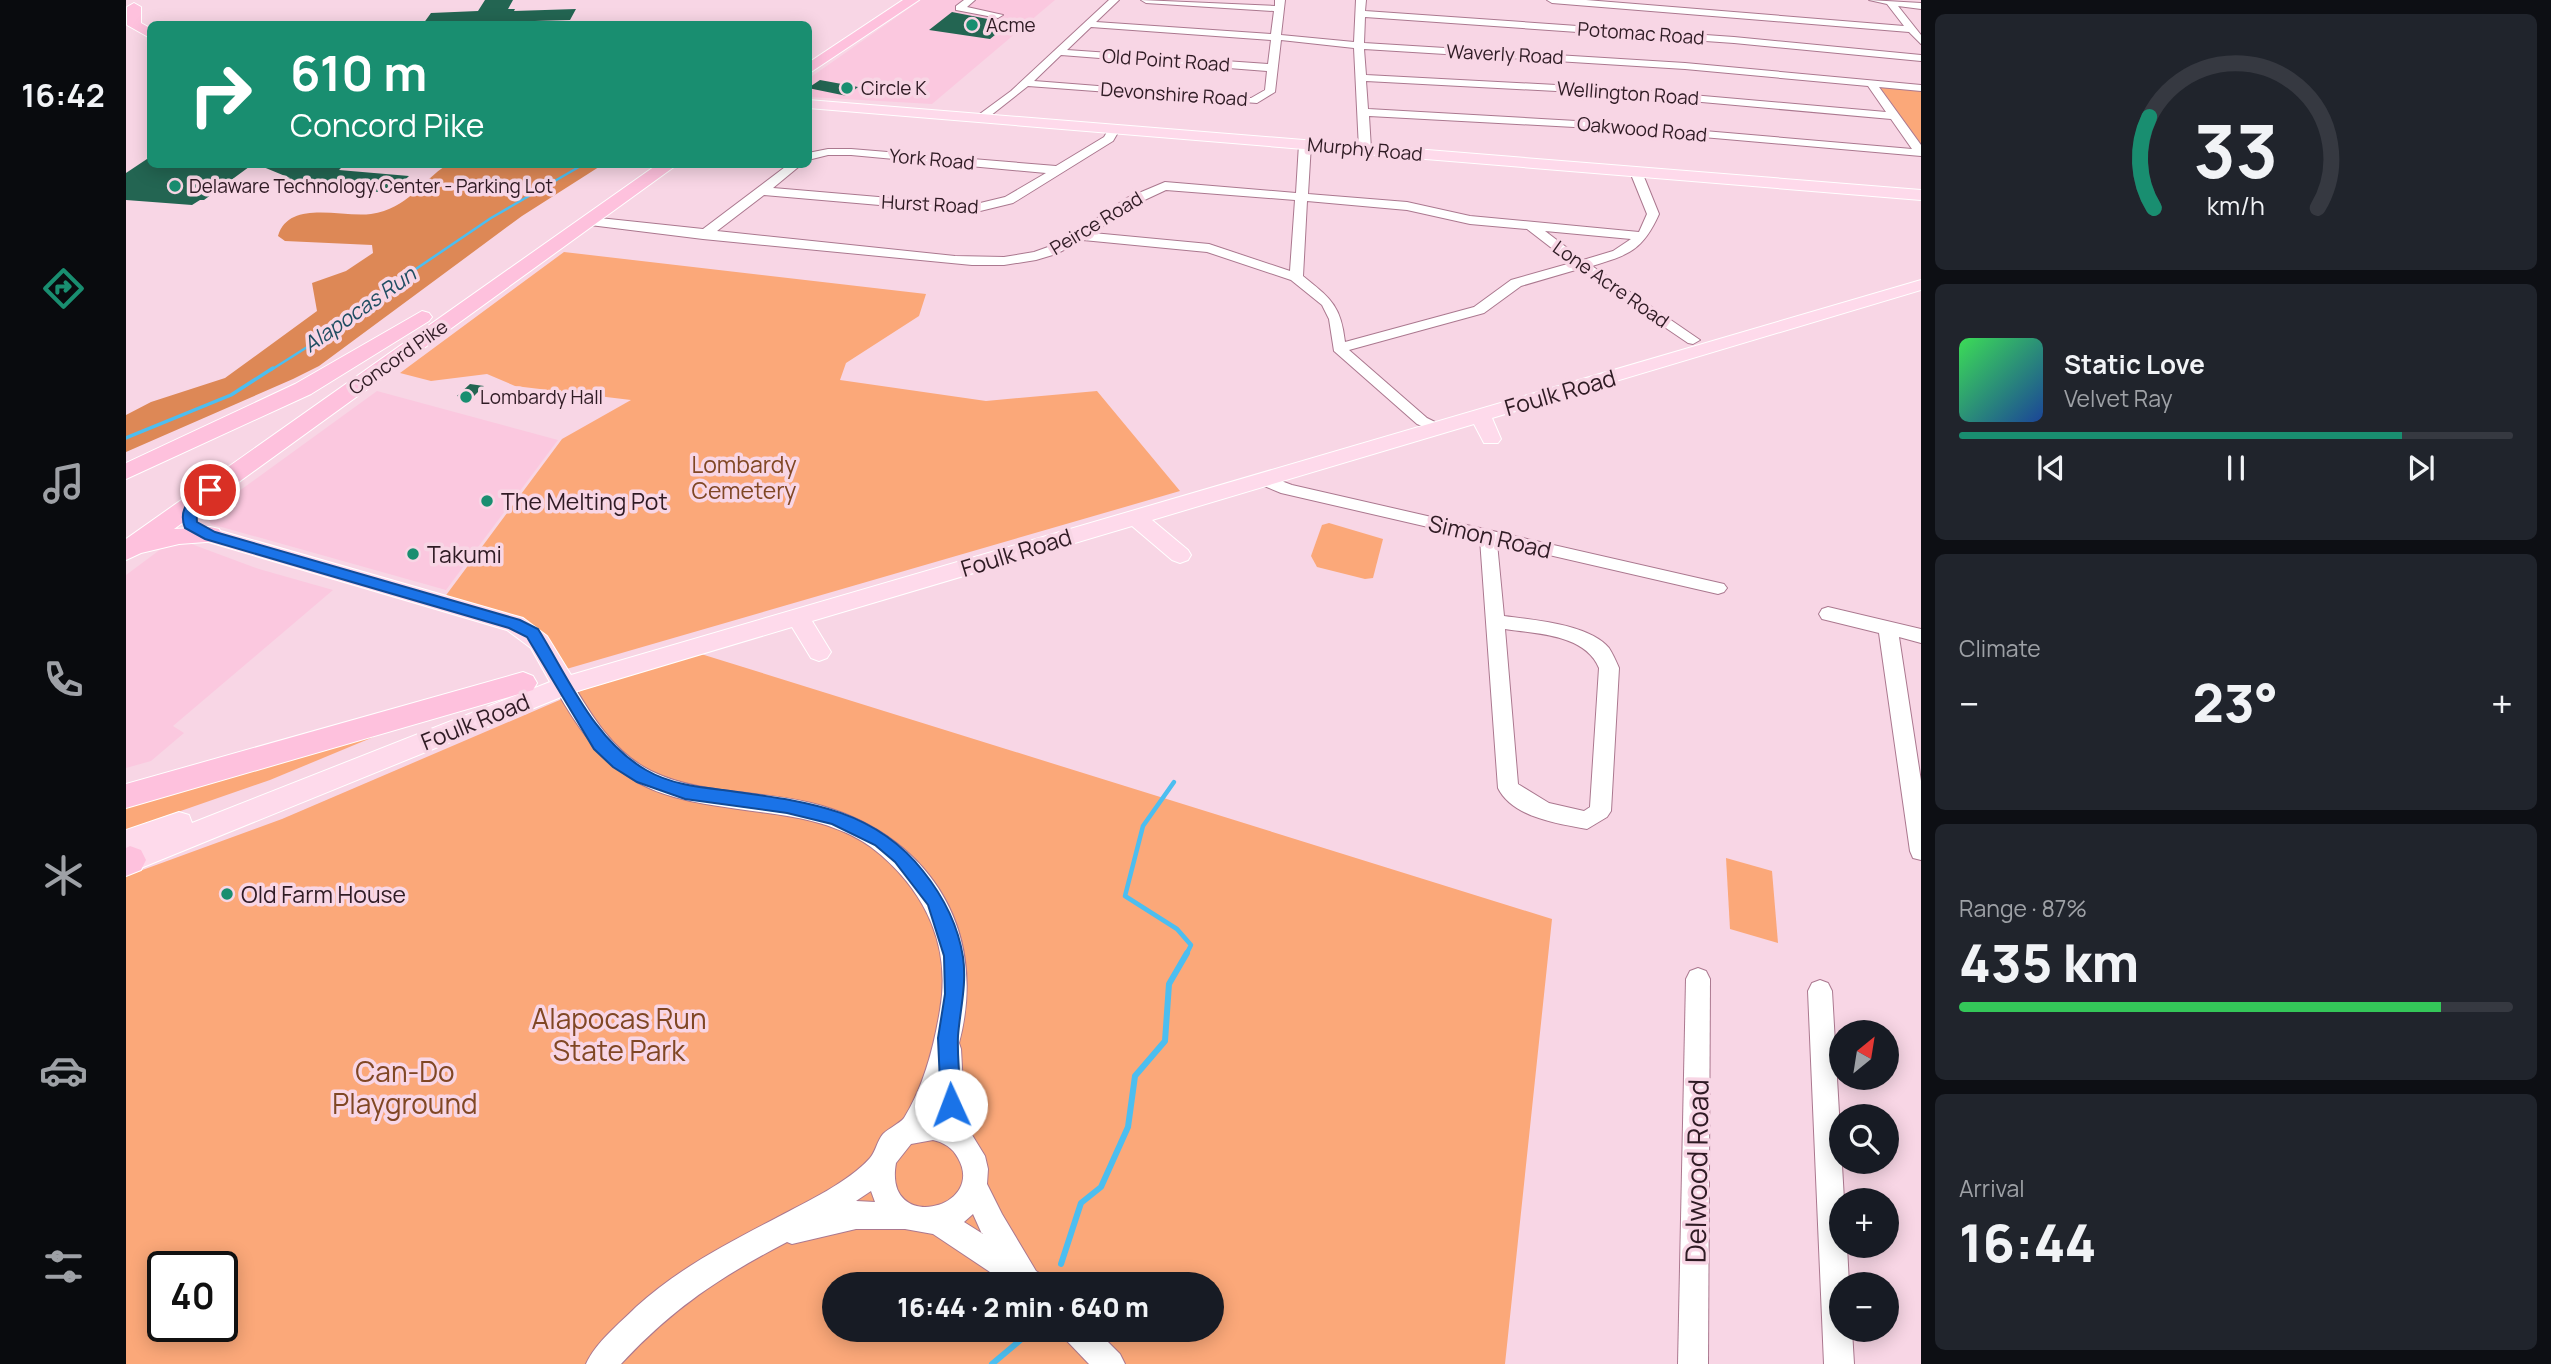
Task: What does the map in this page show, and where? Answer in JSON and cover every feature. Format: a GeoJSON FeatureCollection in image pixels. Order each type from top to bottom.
{"type":"FeatureCollection","features":[{"type":"Feature","properties":{"kind":"highway"},"geometry":{"type":"LineString","coordinates":[[860,35],[857,29],[893,0]]}},
{"type":"Feature","properties":{"kind":"highway"},"geometry":{"type":"LineString","coordinates":[[812,50],[893,0]]}},
{"type":"Feature","properties":{"kind":"highway"},"geometry":{"type":"LineString","coordinates":[[812,67],[912,0]]}},
{"type":"Feature","properties":{"kind":"highway"},"geometry":{"type":"LineString","coordinates":[[132,8],[134,24],[147,34]]}},
{"type":"Feature","properties":{"kind":"highway"},"geometry":{"type":"LineString","coordinates":[[468,285],[633,168]]}},
{"type":"Feature","properties":{"kind":"highway","name":"Concord Pike"},"geometry":{"type":"LineString","coordinates":[[126,551],[664,168]]}},
{"type":"Feature","properties":{"kind":"highway","name":"Concord Pike"},"geometry":{"type":"LineString","coordinates":[[126,472],[303,389],[428,313],[126,528]]}},
{"type":"Feature","properties":{"kind":"highway"},"geometry":{"type":"LineString","coordinates":[[194,502],[189,513],[190,524],[210,535]]}},
{"type":"Feature","properties":{"kind":"highway"},"geometry":{"type":"LineString","coordinates":[[126,551],[170,537],[210,535]]}},
{"type":"Feature","properties":{"kind":"highway"},"geometry":{"type":"LineString","coordinates":[[126,796],[523,683]]}},
{"type":"Feature","properties":{"kind":"main road","name":"Murphy Road"},"geometry":{"type":"LineString","coordinates":[[812,104],[1089,126],[1111,134],[1149,131],[1921,195]]}},
{"type":"Feature","properties":{"kind":"main road","name":"Foulk Road"},"geometry":{"type":"LineString","coordinates":[[127,857],[257,794],[487,701],[523,683],[560,679],[823,609],[951,582],[1042,538],[1135,517],[1263,480],[1693,340],[1921,276]]}},
{"type":"Feature","properties":{"kind":"main road","name":"Foulk Road"},"geometry":{"type":"LineString","coordinates":[[127,857],[560,679],[1431,424],[1483,415],[1921,285]]}},
{"type":"Feature","properties":{"kind":"main road"},"geometry":{"type":"LineString","coordinates":[[1483,415],[1482,420],[1491,439]]}},
{"type":"Feature","properties":{"kind":"main road"},"geometry":{"type":"LineString","coordinates":[[1135,517],[1180,555],[1170,507]]}},
{"type":"Feature","properties":{"kind":"main road"},"geometry":{"type":"LineString","coordinates":[[210,535],[515,624],[539,640],[560,679]]}},
{"type":"Feature","properties":{"kind":"main road"},"geometry":{"type":"LineString","coordinates":[[797,617],[825,650],[823,609]]}},
{"type":"Feature","properties":{"kind":"street"},"geometry":{"type":"LineString","coordinates":[[970,0],[960,8],[998,15]]}},
{"type":"Feature","properties":{"kind":"street"},"geometry":{"type":"LineString","coordinates":[[981,118],[1021,87],[1114,0]]}},
{"type":"Feature","properties":{"kind":"street"},"geometry":{"type":"LineString","coordinates":[[1146,0],[1280,5]]}},
{"type":"Feature","properties":{"kind":"street"},"geometry":{"type":"LineString","coordinates":[[1361,0],[1359,47],[1365,149]]}},
{"type":"Feature","properties":{"kind":"street"},"geometry":{"type":"LineString","coordinates":[[1552,0],[1914,31]]}},
{"type":"Feature","properties":{"kind":"street"},"geometry":{"type":"LineString","coordinates":[[1874,0],[1921,6]]}},
{"type":"Feature","properties":{"kind":"street"},"geometry":{"type":"LineString","coordinates":[[1889,1],[1921,41]]}},
{"type":"Feature","properties":{"kind":"street","name":"Devonshire Road"},"geometry":{"type":"LineString","coordinates":[[1021,87],[1253,101],[1263,98],[1270,92],[1280,5]]}},
{"type":"Feature","properties":{"kind":"street","name":"Potomac Road"},"geometry":{"type":"LineString","coordinates":[[1361,15],[1721,39],[1921,58]]}},
{"type":"Feature","properties":{"kind":"street","name":"Waverly Road"},"geometry":{"type":"LineString","coordinates":[[1088,24],[1277,37],[1359,47],[1591,58],[1921,88]]}},
{"type":"Feature","properties":{"kind":"street","name":"Old Point Road"},"geometry":{"type":"LineString","coordinates":[[1058,52],[1274,68]]}},
{"type":"Feature","properties":{"kind":"street","name":"Wellington Road"},"geometry":{"type":"LineString","coordinates":[[1361,78],[1625,92],[1894,116]]}},
{"type":"Feature","properties":{"kind":"street"},"geometry":{"type":"LineString","coordinates":[[1871,83],[1921,153]]}},
{"type":"Feature","properties":{"kind":"street"},"geometry":{"type":"LineString","coordinates":[[1009,120],[1021,87]]}},
{"type":"Feature","properties":{"kind":"street","name":"Oakwood Road"},"geometry":{"type":"LineString","coordinates":[[1362,112],[1611,126],[1921,153]]}},
{"type":"Feature","properties":{"kind":"street","name":"Hurst Road"},"geometry":{"type":"LineString","coordinates":[[763,191],[972,209],[1009,200],[1111,134]]}},
{"type":"Feature","properties":{"kind":"street"},"geometry":{"type":"LineString","coordinates":[[1296,277],[1306,144]]}},
{"type":"Feature","properties":{"kind":"street","name":"York Road"},"geometry":{"type":"LineString","coordinates":[[812,156],[828,152],[851,152],[1056,170]]}},
{"type":"Feature","properties":{"kind":"street"},"geometry":{"type":"LineString","coordinates":[[703,235],[792,168]]}},
{"type":"Feature","properties":{"kind":"street"},"geometry":{"type":"LineString","coordinates":[[1339,348],[1479,310],[1494,302],[1505,289],[1516,283],[1618,254],[1643,236],[1653,214],[1636,172]]}},
{"type":"Feature","properties":{"kind":"street","name":"Peirce Road"},"geometry":{"type":"LineString","coordinates":[[590,221],[703,235],[986,262],[1041,256],[1081,236],[1130,201],[1165,186],[1407,206],[1471,220],[1643,236]]}},
{"type":"Feature","properties":{"kind":"street","name":"Lone Acre Road"},"geometry":{"type":"LineString","coordinates":[[1530,226],[1582,265],[1693,340]]}},
{"type":"Feature","properties":{"kind":"street"},"geometry":{"type":"LineString","coordinates":[[1081,236],[1209,248],[1296,277],[1328,303],[1336,319],[1339,348],[1431,424]]}},
{"type":"Feature","properties":{"kind":"street","name":"Simon Road"},"geometry":{"type":"LineString","coordinates":[[1263,480],[1287,489],[1718,588]]}},
{"type":"Feature","properties":{"kind":"street"},"geometry":{"type":"LineString","coordinates":[[1488,535],[1494,621],[1508,789],[1523,803],[1556,815],[1587,820],[1600,811],[1609,668],[1601,651],[1584,640],[1562,633],[1494,621]]}},
{"type":"Feature","properties":{"kind":"street"},"geometry":{"type":"LineString","coordinates":[[1828,614],[1921,636]]}},
{"type":"Feature","properties":{"kind":"street"},"geometry":{"type":"LineString","coordinates":[[1888,629],[1921,850]]}},
{"type":"Feature","properties":{"kind":"street"},"geometry":{"type":"LineString","coordinates":[[560,679],[600,744],[619,762],[643,777],[685,792],[787,806],[833,817],[869,833],[901,857],[936,901],[950,939],[953,956],[954,994],[948,1038],[951,1105],[957,1135],[971,1155],[973,1183],[992,1224],[1023,1272]]}},
{"type":"Feature","properties":{"kind":"street","name":"Delwood Road"},"geometry":{"type":"LineString","coordinates":[[1693,1364],[1698,979]]}},
{"type":"Feature","properties":{"kind":"street"},"geometry":{"type":"LineString","coordinates":[[1819,991],[1839,1364]]}},
{"type":"Feature","properties":{"kind":"street"},"geometry":{"type":"LineString","coordinates":[[601,1364],[624,1338],[707,1270],[869,1178],[883,1164],[892,1146],[911,1130],[948,1038]]}},
{"type":"Feature","properties":{"kind":"street"},"geometry":{"type":"LineString","coordinates":[[911,1130],[930,1126],[943,1128],[957,1135]]}},
{"type":"Feature","properties":{"kind":"street"},"geometry":{"type":"LineString","coordinates":[[883,1164],[884,1193],[891,1205],[903,1216]]}},
{"type":"Feature","properties":{"kind":"street"},"geometry":{"type":"LineString","coordinates":[[768,1236],[856,1215],[903,1216],[917,1221],[936,1221],[958,1209],[973,1183]]}},
{"type":"Feature","properties":{"kind":"street"},"geometry":{"type":"LineString","coordinates":[[936,1221],[1014,1272]]}},
{"type":"Feature","properties":{"kind":"street"},"geometry":{"type":"LineString","coordinates":[[1088,1342],[1110,1364]]}},
{"type":"Feature","properties":{"kind":"shaded area"},"geometry":{"type":"Polygon","coordinates":[[[921,0],[1055,0],[932,104],[812,97],[812,76],[921,0]]]}},
{"type":"Feature","properties":{"kind":"shaded area"},"geometry":{"type":"Polygon","coordinates":[[[442,168],[597,168],[522,216],[319,366],[126,452],[126,415],[151,402],[225,378],[317,311],[312,283],[346,271],[373,253],[372,245],[285,241],[278,236],[284,225],[305,214],[359,215],[384,211],[404,201],[442,168]]]}},
{"type":"Feature","properties":{"kind":"shaded area"},"geometry":{"type":"Polygon","coordinates":[[[377,391],[558,440],[446,590],[211,524],[206,515],[377,391]]]}},
{"type":"Feature","properties":{"kind":"shaded area"},"geometry":{"type":"Polygon","coordinates":[[[186,542],[259,569],[333,590],[173,726],[184,733],[151,761],[126,768],[126,575],[165,546],[186,542]]]}},
{"type":"Feature","properties":{"kind":"green space"},"geometry":{"type":"Polygon","coordinates":[[[1878,85],[1921,89],[1921,144],[1878,85]]]}},
{"type":"Feature","properties":{"kind":"green space","name":"Lombardy Cemetery"},"geometry":{"type":"Polygon","coordinates":[[[564,252],[926,294],[919,316],[846,363],[840,380],[986,401],[1097,391],[1180,491],[556,672],[539,640],[441,602],[562,439],[631,400],[515,386],[487,374],[431,381],[400,373],[564,252]]]}},
{"type":"Feature","properties":{"kind":"green space"},"geometry":{"type":"Polygon","coordinates":[[[1329,523],[1383,539],[1373,578],[1365,579],[1317,567],[1311,556],[1322,525],[1329,523]]]}},
{"type":"Feature","properties":{"kind":"green space","name":"Alapocas Run State Park"},"geometry":{"type":"Polygon","coordinates":[[[701,654],[1552,919],[1505,1364],[126,1364],[126,876],[282,819],[583,690],[701,654]]]}},
{"type":"Feature","properties":{"kind":"green space"},"geometry":{"type":"Polygon","coordinates":[[[412,721],[270,780],[126,830],[126,804],[412,721]]]}},
{"type":"Feature","properties":{"kind":"green space"},"geometry":{"type":"Polygon","coordinates":[[[1726,858],[1772,871],[1778,943],[1730,929],[1726,858]]]}},
{"type":"Feature","properties":{"kind":"building"},"geometry":{"type":"Polygon","coordinates":[[[485,0],[513,0],[508,9],[515,9],[514,11],[576,9],[570,20],[425,21],[431,13],[478,11],[485,0]]]}},
{"type":"Feature","properties":{"kind":"building","name":"Acme"},"geometry":{"type":"Polygon","coordinates":[[[952,12],[1011,22],[990,39],[929,30],[952,12]]]}},
{"type":"Feature","properties":{"kind":"building"},"geometry":{"type":"Polygon","coordinates":[[[820,80],[858,87],[847,96],[812,89],[812,85],[820,80]]]}},
{"type":"Feature","properties":{"kind":"building","name":"Delaware Technology Center - Parking Lot"},"geometry":{"type":"Polygon","coordinates":[[[147,159],[147,168],[248,168],[204,200],[192,205],[126,200],[126,173],[147,159]]]}},
{"type":"Feature","properties":{"kind":"building"},"geometry":{"type":"Polygon","coordinates":[[[266,168],[341,168],[339,170],[409,176],[391,193],[287,180],[290,178],[266,168]]]}},
{"type":"Feature","properties":{"kind":"building"},"geometry":{"type":"Polygon","coordinates":[[[470,384],[484,386],[471,399],[457,396],[470,384]]]}},
{"type":"Feature","properties":{"kind":"waterway","name":"Alapocas Run"},"geometry":{"type":"LineString","coordinates":[[271,370],[364,311],[382,292],[491,218],[577,168]]}},
{"type":"Feature","properties":{"kind":"waterway","name":"Alapocas Run"},"geometry":{"type":"LineString","coordinates":[[126,438],[231,395],[273,368]]}},
{"type":"Feature","properties":{"kind":"waterway"},"geometry":{"type":"LineString","coordinates":[[1174,782],[1143,826],[1125,896],[1177,929],[1191,945],[1187,953]]}},
{"type":"Feature","properties":{"kind":"waterway"},"geometry":{"type":"LineString","coordinates":[[1061,1264],[1081,1203],[1101,1187],[1128,1127],[1135,1076],[1165,1041],[1169,984],[1187,953]]}},
{"type":"Feature","properties":{"kind":"waterway"},"geometry":{"type":"LineString","coordinates":[[992,1364],[1018,1342]]}},
{"type":"Feature","properties":{"kind":"place","name":"Acme"},"geometry":{"type":"Point","coordinates":[972,25]}},
{"type":"Feature","properties":{"kind":"place","name":"Circle K"},"geometry":{"type":"Point","coordinates":[847,88]}},
{"type":"Feature","properties":{"kind":"place","name":"Delaware Technology Center - Parking Lot"},"geometry":{"type":"Point","coordinates":[175,186]}},
{"type":"Feature","properties":{"kind":"place","name":"Lombardy Hall"},"geometry":{"type":"Point","coordinates":[466,397]}},
{"type":"Feature","properties":{"kind":"place","name":"The Melting Pot"},"geometry":{"type":"Point","coordinates":[487,501]}},
{"type":"Feature","properties":{"kind":"place","name":"Takumi"},"geometry":{"type":"Point","coordinates":[413,554]}},
{"type":"Feature","properties":{"kind":"place","name":"Old Farm House"},"geometry":{"type":"Point","coordinates":[227,894]}},
{"type":"Feature","properties":{"kind":"route"},"geometry":{"type":"LineString","coordinates":[[210,490],[194,502],[189,518],[190,524],[210,535],[526,629],[539,640],[600,744],[619,762],[643,777],[685,792],[787,806],[833,817],[857,826],[881,840],[918,875],[936,901],[950,939],[954,994],[948,1038],[951,1105]]}},
{"type":"Feature","properties":{"kind":"park label","name":"Can-Do Playground"},"geometry":{"type":"Point","coordinates":[405,1087]}}]}
